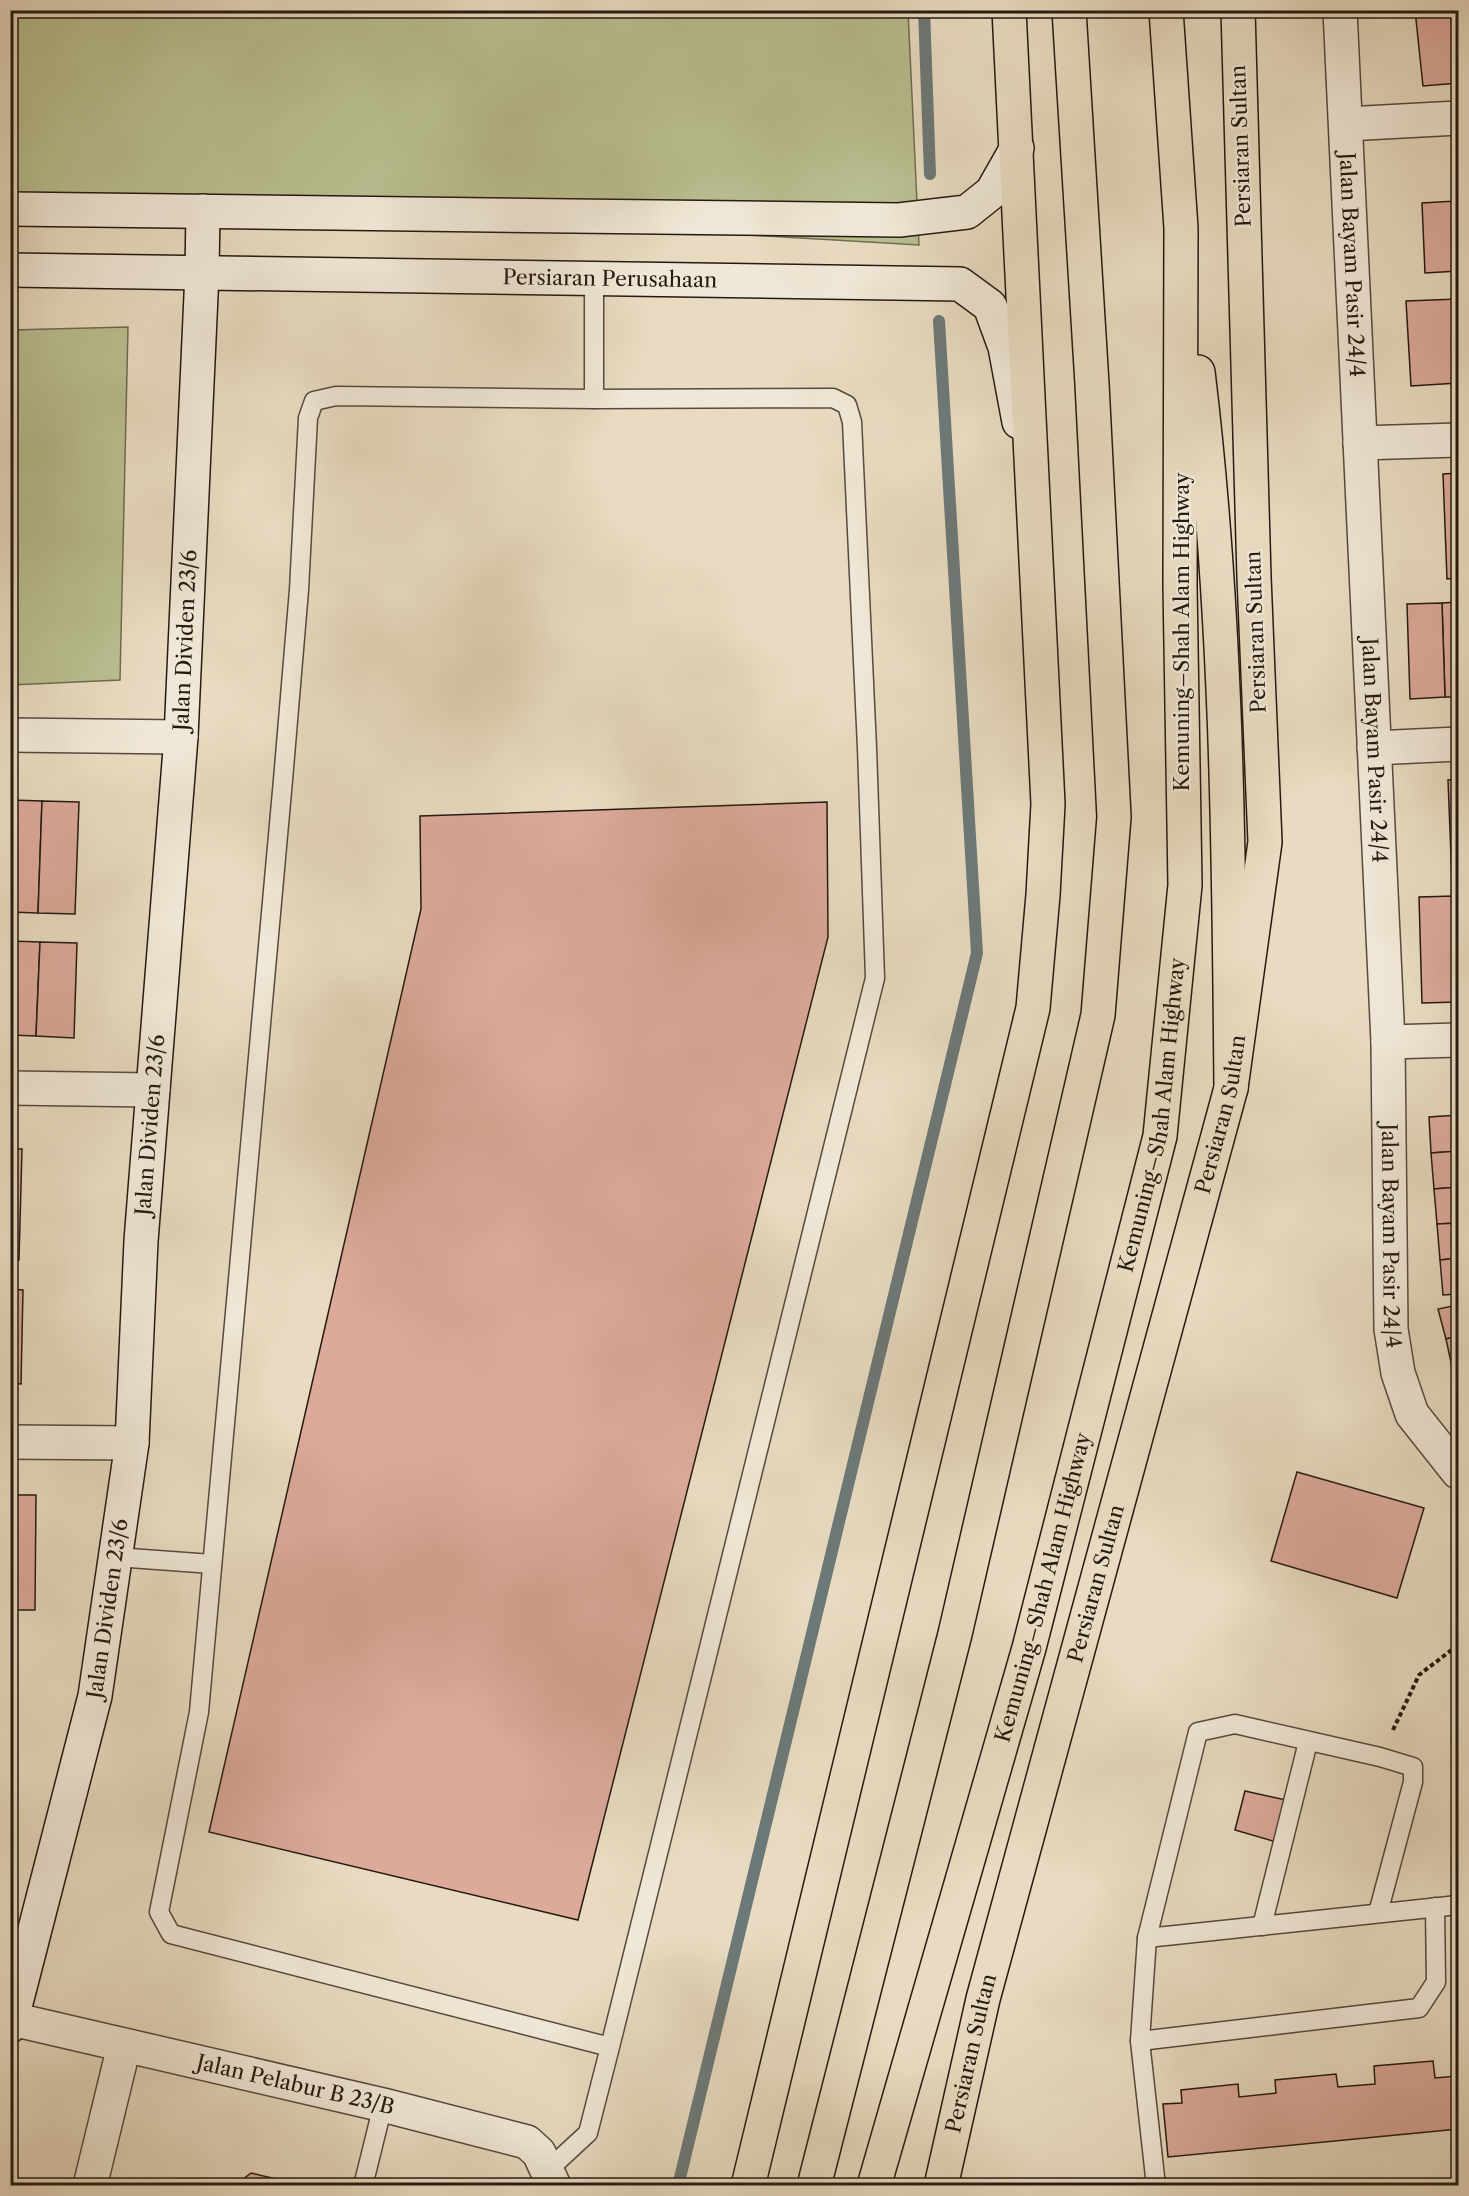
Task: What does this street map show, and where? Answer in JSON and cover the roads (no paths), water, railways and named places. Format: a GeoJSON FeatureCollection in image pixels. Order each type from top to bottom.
{"type":"FeatureCollection","features":[{"type":"Feature","properties":{"kind":"main road"},"geometry":{"type":"LineString","coordinates":[[748,2186],[1033,1008],[1048,804],[1010,10]]}},
{"type":"Feature","properties":{"kind":"main road"},"geometry":{"type":"LineString","coordinates":[[814,2186],[955,1634],[1098,1015],[1114,817],[1091,372],[1069,10]]}},
{"type":"Feature","properties":{"kind":"main road","name":"Kemuning–Shah Alam Highway"},"geometry":{"type":"LineString","coordinates":[[874,2186],[1029,1648],[1160,1136],[1185,885],[1180,586],[1181,228],[1166,10]]}},
{"type":"Feature","properties":{"kind":"main road","name":"Persiaran Sultan"},"geometry":{"type":"LineString","coordinates":[[941,2186],[983,1999],[1231,1088],[1265,842],[1254,577],[1238,10]]}},
{"type":"Feature","properties":{"kind":"main road"},"geometry":{"type":"LineString","coordinates":[[1181,228],[1209,459],[1220,633],[1228,824],[1231,1088]]}},
{"type":"Feature","properties":{"kind":"street","name":"Jalan Bayam Pasir 24/4"},"geometry":{"type":"LineString","coordinates":[[1340,10],[1388,1042],[1391,1329],[1396,1362],[1412,1413],[1458,1472]]}},
{"type":"Feature","properties":{"kind":"street"},"geometry":{"type":"LineString","coordinates":[[1346,124],[1458,118]]}},
{"type":"Feature","properties":{"kind":"street"},"geometry":{"type":"LineString","coordinates":[[10,209],[899,220],[967,212],[992,192],[1017,148]]}},
{"type":"Feature","properties":{"kind":"street","name":"Jalan Dividen 23/6"},"geometry":{"type":"LineString","coordinates":[[11,2023],[95,1696],[132,1443],[141,1241],[181,737],[203,211]]}},
{"type":"Feature","properties":{"kind":"street","name":"Persiaran Perusahaan"},"geometry":{"type":"LineString","coordinates":[[10,270],[960,284],[990,306],[1005,347],[1035,512]]}},
{"type":"Feature","properties":{"kind":"street"},"geometry":{"type":"LineString","coordinates":[[1360,443],[1458,440]]}},
{"type":"Feature","properties":{"kind":"street"},"geometry":{"type":"LineString","coordinates":[[10,735],[181,737]]}},
{"type":"Feature","properties":{"kind":"street"},"geometry":{"type":"LineString","coordinates":[[1374,748],[1458,744]]}},
{"type":"Feature","properties":{"kind":"street"},"geometry":{"type":"LineString","coordinates":[[1388,1042],[1458,1040]]}},
{"type":"Feature","properties":{"kind":"street"},"geometry":{"type":"LineString","coordinates":[[10,1088],[153,1090]]}},
{"type":"Feature","properties":{"kind":"street"},"geometry":{"type":"LineString","coordinates":[[10,1442],[132,1443]]}},
{"type":"Feature","properties":{"kind":"street","name":"Jalan Pelabur B 23/B"},"geometry":{"type":"LineString","coordinates":[[11,2023],[383,2104],[527,2142],[539,2153],[551,2178]]}},
{"type":"Feature","properties":{"kind":"street"},"geometry":{"type":"LineString","coordinates":[[90,2186],[124,2046]]}},
{"type":"Feature","properties":{"kind":"lane"},"geometry":{"type":"LineString","coordinates":[[594,278],[594,399]]}},
{"type":"Feature","properties":{"kind":"lane"},"geometry":{"type":"LineString","coordinates":[[551,2178],[588,2133],[610,2047],[875,978],[852,422],[847,405],[833,398],[594,399],[336,396],[314,401],[308,418],[299,590],[199,1712],[159,1911],[171,1934],[610,2047]]}},
{"type":"Feature","properties":{"kind":"lane"},"geometry":{"type":"LineString","coordinates":[[116,1557],[212,1564]]}},
{"type":"Feature","properties":{"kind":"lane"},"geometry":{"type":"LineString","coordinates":[[1156,2186],[1140,2041],[1147,1938],[1198,1732],[1235,1724],[1380,1757],[1413,1767],[1413,1782],[1378,1913]]}},
{"type":"Feature","properties":{"kind":"lane"},"geometry":{"type":"LineString","coordinates":[[1262,1926],[1308,1742]]}},
{"type":"Feature","properties":{"kind":"lane"},"geometry":{"type":"LineString","coordinates":[[1147,1938],[1458,1905]]}},
{"type":"Feature","properties":{"kind":"lane"},"geometry":{"type":"LineString","coordinates":[[1140,2041],[1419,2008],[1436,1982],[1435,1907]]}},
{"type":"Feature","properties":{"kind":"lane"},"geometry":{"type":"LineString","coordinates":[[363,2186],[383,2104]]}},
{"type":"Feature","properties":{"kind":"waterway"},"geometry":{"type":"LineString","coordinates":[[924,10],[930,174]]}},
{"type":"Feature","properties":{"kind":"waterway"},"geometry":{"type":"LineString","coordinates":[[678,2186],[977,953],[939,321]]}}]}
